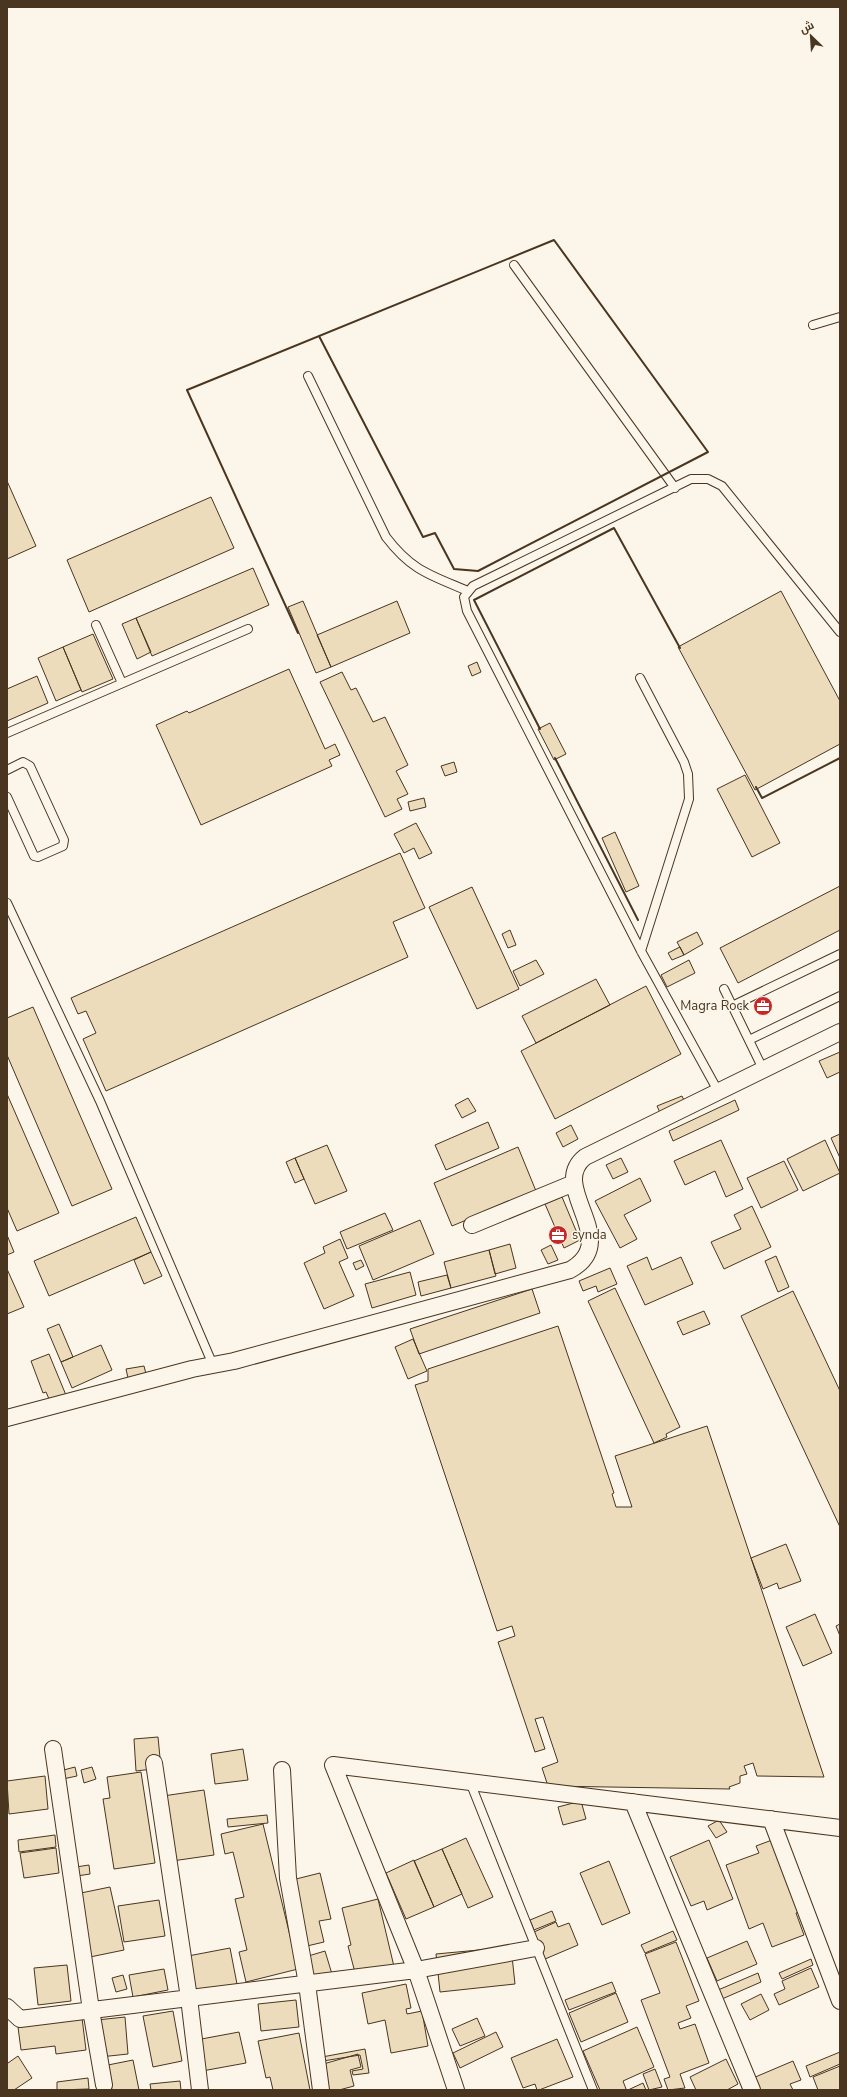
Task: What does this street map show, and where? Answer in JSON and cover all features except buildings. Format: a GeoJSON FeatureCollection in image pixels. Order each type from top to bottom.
{"type":"FeatureCollection","features":[{"type":"Feature","properties":{"kind":"street"},"geometry":{"type":"LineString","coordinates":[[7,1418],[213,1365],[234,1361],[570,1270],[586,1257],[590,1247],[590,1235],[574,1183],[575,1168],[585,1157],[840,1032]]}},
{"type":"Feature","properties":{"kind":"street"},"geometry":{"type":"LineString","coordinates":[[472,1225],[574,1183]]}},
{"type":"Feature","properties":{"kind":"street"},"geometry":{"type":"LineString","coordinates":[[53,1749],[91,2010],[104,2085]]}},
{"type":"Feature","properties":{"kind":"street"},"geometry":{"type":"LineString","coordinates":[[154,1763],[189,1998],[200,2090]]}},
{"type":"Feature","properties":{"kind":"street"},"geometry":{"type":"LineString","coordinates":[[456,2090],[416,1970],[333,1765],[840,1828]]}},
{"type":"Feature","properties":{"kind":"street"},"geometry":{"type":"LineString","coordinates":[[282,1770],[288,1878],[307,1984],[321,2090]]}},
{"type":"Feature","properties":{"kind":"street"},"geometry":{"type":"LineString","coordinates":[[633,1802],[752,2090]]}},
{"type":"Feature","properties":{"kind":"street"},"geometry":{"type":"LineString","coordinates":[[771,1819],[840,2001]]}},
{"type":"Feature","properties":{"kind":"street"},"geometry":{"type":"LineString","coordinates":[[7,2007],[14,2019],[416,1970],[536,1948]]}},
{"type":"Feature","properties":{"kind":"lane"},"geometry":{"type":"LineString","coordinates":[[514,265],[675,488]]}},
{"type":"Feature","properties":{"kind":"lane"},"geometry":{"type":"LineString","coordinates":[[813,325],[840,317]]}},
{"type":"Feature","properties":{"kind":"lane"},"geometry":{"type":"LineString","coordinates":[[308,376],[386,537],[399,553],[418,570],[468,591]]}},
{"type":"Feature","properties":{"kind":"lane"},"geometry":{"type":"LineString","coordinates":[[718,1091],[641,951],[466,611],[464,597],[473,586],[691,479],[700,478],[715,481],[722,486],[840,632]]}},
{"type":"Feature","properties":{"kind":"lane"},"geometry":{"type":"LineString","coordinates":[[96,625],[122,683]]}},
{"type":"Feature","properties":{"kind":"lane"},"geometry":{"type":"LineString","coordinates":[[7,733],[248,628]]}},
{"type":"Feature","properties":{"kind":"lane"},"geometry":{"type":"LineString","coordinates":[[640,678],[684,762],[689,787],[689,799],[641,951]]}},
{"type":"Feature","properties":{"kind":"lane"},"geometry":{"type":"LineString","coordinates":[[7,797],[34,856],[38,857],[63,846],[64,840],[30,766],[23,762],[8,768]]}},
{"type":"Feature","properties":{"kind":"lane"},"geometry":{"type":"LineString","coordinates":[[7,902],[100,1101],[213,1365]]}},
{"type":"Feature","properties":{"kind":"lane"},"geometry":{"type":"LineString","coordinates":[[732,1006],[840,954]]}},
{"type":"Feature","properties":{"kind":"lane"},"geometry":{"type":"LineString","coordinates":[[724,989],[763,1069]]}},
{"type":"Feature","properties":{"kind":"lane"},"geometry":{"type":"LineString","coordinates":[[749,1040],[840,996]]}},
{"type":"Feature","properties":{"kind":"lane"},"geometry":{"type":"LineString","coordinates":[[470,1782],[593,2090]]}},
{"type":"Feature","properties":{"kind":"wall"},"geometry":{"type":"LineString","coordinates":[[298,633],[187,390],[554,240],[708,452],[478,571],[454,569],[435,533],[423,537],[319,336]]}},
{"type":"Feature","properties":{"kind":"wall"},"geometry":{"type":"LineString","coordinates":[[540,729],[474,600],[614,528],[680,648]]}},
{"type":"Feature","properties":{"kind":"wall"},"geometry":{"type":"LineString","coordinates":[[555,758],[638,920]]}},
{"type":"Feature","properties":{"kind":"wall"},"geometry":{"type":"LineString","coordinates":[[756,787],[762,798],[840,758]]}},
{"type":"Feature","properties":{"kind":"place","name":"Magra Rock"},"geometry":{"type":"Point","coordinates":[763,1006]}},
{"type":"Feature","properties":{"kind":"place","name":"synda"},"geometry":{"type":"Point","coordinates":[558,1235]}}]}
